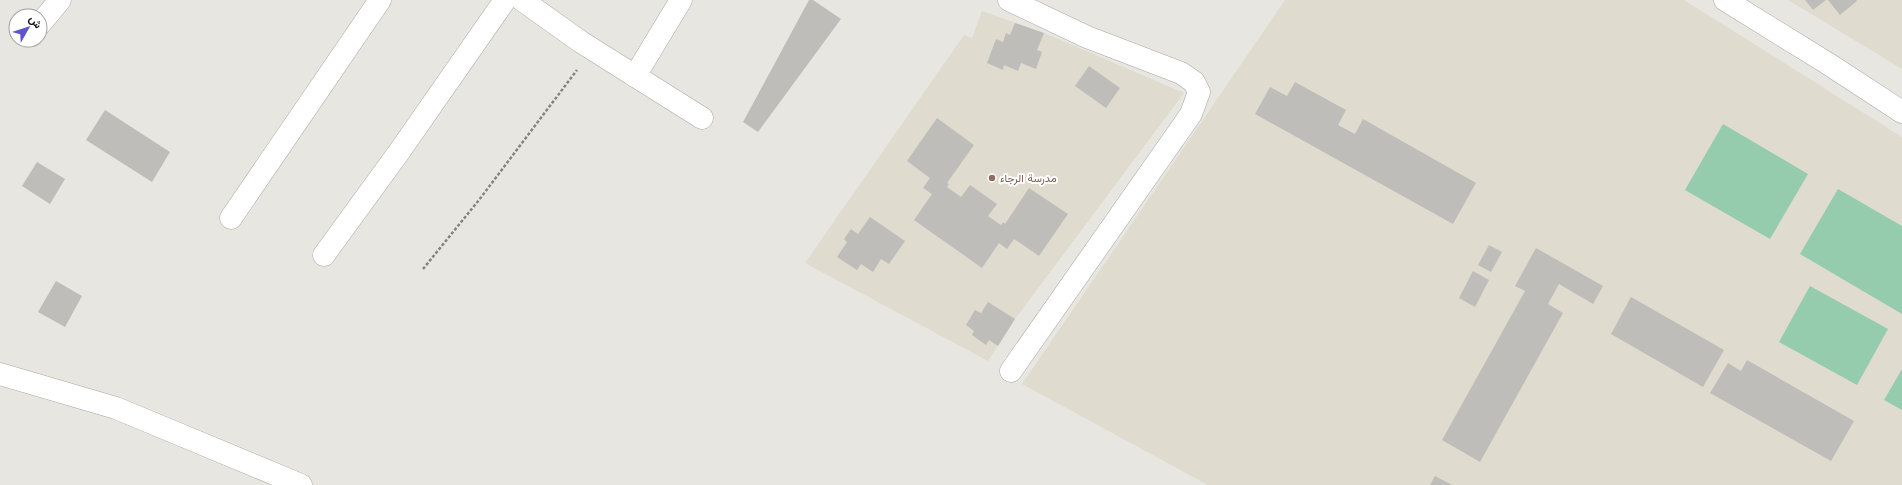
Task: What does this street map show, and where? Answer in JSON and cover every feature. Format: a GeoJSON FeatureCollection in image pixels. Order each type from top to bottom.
{"type":"FeatureCollection","features":[{"type":"Feature","properties":{"kind":"street"},"geometry":{"type":"LineString","coordinates":[[48,14],[60,0]]}},
{"type":"Feature","properties":{"kind":"street"},"geometry":{"type":"LineString","coordinates":[[231,218],[380,0]]}},
{"type":"Feature","properties":{"kind":"street"},"geometry":{"type":"LineString","coordinates":[[324,255],[394,159],[505,0]]}},
{"type":"Feature","properties":{"kind":"street"},"geometry":{"type":"LineString","coordinates":[[522,0],[548,8],[592,49],[702,118]]}},
{"type":"Feature","properties":{"kind":"street"},"geometry":{"type":"LineString","coordinates":[[635,76],[681,0]]}},
{"type":"Feature","properties":{"kind":"street"},"geometry":{"type":"LineString","coordinates":[[1725,0],[1827,62],[1902,112]]}},
{"type":"Feature","properties":{"kind":"street"},"geometry":{"type":"LineString","coordinates":[[1011,371],[1191,114],[1199,92],[1194,82],[1181,73],[1087,37],[1014,1]]}},
{"type":"Feature","properties":{"kind":"street"},"geometry":{"type":"LineString","coordinates":[[0,374],[116,408],[300,485]]}},
{"type":"Feature","properties":{"kind":"path"},"geometry":{"type":"LineString","coordinates":[[423,269],[479,200],[592,49]]}},
{"type":"Feature","properties":{"kind":"shaded area"},"geometry":{"type":"Polygon","coordinates":[[[1285,0],[1684,0],[1902,137],[1902,485],[1208,485],[1022,384],[1285,0]]]}},
{"type":"Feature","properties":{"kind":"shaded area"},"geometry":{"type":"Polygon","coordinates":[[[1788,0],[1902,0],[1902,69],[1788,0]]]}},
{"type":"Feature","properties":{"kind":"shaded area","name":"مدرسة الرجاء"},"geometry":{"type":"Polygon","coordinates":[[[982,11],[1044,33],[1184,93],[1015,319],[988,361],[805,263],[964,35],[972,38],[982,11]]]}},
{"type":"Feature","properties":{"kind":"green space"},"geometry":{"type":"Polygon","coordinates":[[[1723,124],[1808,174],[1770,239],[1685,190],[1723,124]]]}},
{"type":"Feature","properties":{"kind":"green space"},"geometry":{"type":"Polygon","coordinates":[[[1838,189],[1902,226],[1902,314],[1800,254],[1838,189]]]}},
{"type":"Feature","properties":{"kind":"green space"},"geometry":{"type":"Polygon","coordinates":[[[1810,286],[1888,329],[1857,385],[1779,342],[1810,286]]]}},
{"type":"Feature","properties":{"kind":"green space"},"geometry":{"type":"Polygon","coordinates":[[[1902,369],[1902,410],[1884,400],[1902,369]]]}},
{"type":"Feature","properties":{"kind":"building"},"geometry":{"type":"Polygon","coordinates":[[[809,0],[813,0],[841,19],[758,132],[743,122],[809,0]]]}},
{"type":"Feature","properties":{"kind":"building"},"geometry":{"type":"Polygon","coordinates":[[[1805,0],[1826,0],[1813,10],[1805,0]]]}},
{"type":"Feature","properties":{"kind":"building"},"geometry":{"type":"Polygon","coordinates":[[[1828,0],[1856,0],[1857,1],[1840,15],[1828,0]]]}},
{"type":"Feature","properties":{"kind":"building"},"geometry":{"type":"Polygon","coordinates":[[[1015,23],[1044,33],[1037,50],[1042,52],[1036,69],[1021,63],[1018,71],[1004,65],[1003,70],[987,63],[996,39],[1003,42],[1006,33],[1010,35],[1015,23]]]}},
{"type":"Feature","properties":{"kind":"building"},"geometry":{"type":"Polygon","coordinates":[[[1089,66],[1120,88],[1106,108],[1075,86],[1089,66]]]}},
{"type":"Feature","properties":{"kind":"building"},"geometry":{"type":"Polygon","coordinates":[[[1295,82],[1346,110],[1338,125],[1355,134],[1363,119],[1476,183],[1453,224],[1255,114],[1270,87],[1287,96],[1295,82]]]}},
{"type":"Feature","properties":{"kind":"building"},"geometry":{"type":"Polygon","coordinates":[[[105,110],[170,152],[152,182],[86,140],[105,110]]]}},
{"type":"Feature","properties":{"kind":"building"},"geometry":{"type":"Polygon","coordinates":[[[937,118],[974,145],[947,183],[949,184],[947,187],[961,197],[970,185],[997,204],[988,216],[1001,225],[1003,222],[1005,224],[1029,188],[1068,214],[1039,256],[1014,239],[1007,249],[999,243],[982,268],[914,220],[932,194],[923,188],[930,178],[907,161],[937,118]]]}},
{"type":"Feature","properties":{"kind":"building"},"geometry":{"type":"Polygon","coordinates":[[[37,162],[65,179],[50,204],[22,186],[37,162]]]}},
{"type":"Feature","properties":{"kind":"building"},"geometry":{"type":"Polygon","coordinates":[[[870,217],[905,241],[889,264],[881,259],[873,272],[861,264],[857,270],[837,257],[847,242],[844,239],[851,229],[858,234],[870,217]]]}},
{"type":"Feature","properties":{"kind":"building"},"geometry":{"type":"Polygon","coordinates":[[[1489,245],[1502,252],[1491,272],[1478,265],[1489,245]]]}},
{"type":"Feature","properties":{"kind":"building"},"geometry":{"type":"Polygon","coordinates":[[[1536,248],[1603,286],[1593,304],[1559,284],[1548,304],[1563,313],[1480,462],[1442,440],[1525,291],[1515,286],[1536,248]]]}},
{"type":"Feature","properties":{"kind":"building"},"geometry":{"type":"Polygon","coordinates":[[[1473,271],[1489,280],[1475,307],[1459,298],[1473,271]]]}},
{"type":"Feature","properties":{"kind":"building"},"geometry":{"type":"Polygon","coordinates":[[[56,281],[82,296],[65,327],[38,312],[56,281]]]}},
{"type":"Feature","properties":{"kind":"building"},"geometry":{"type":"Polygon","coordinates":[[[1631,297],[1724,350],[1703,387],[1611,334],[1631,297]]]}},
{"type":"Feature","properties":{"kind":"building"},"geometry":{"type":"Polygon","coordinates":[[[988,302],[1015,319],[998,346],[989,340],[986,345],[972,335],[974,331],[966,325],[975,310],[981,313],[988,302]]]}},
{"type":"Feature","properties":{"kind":"building"},"geometry":{"type":"Polygon","coordinates":[[[1747,360],[1854,421],[1831,461],[1710,393],[1728,363],[1741,371],[1747,360]]]}},
{"type":"Feature","properties":{"kind":"building"},"geometry":{"type":"Polygon","coordinates":[[[1435,476],[1452,485],[1430,485],[1435,476]]]}},
{"type":"Feature","properties":{"kind":"place","name":"مدرسة الرجاء"},"geometry":{"type":"Point","coordinates":[992,178]}}]}
